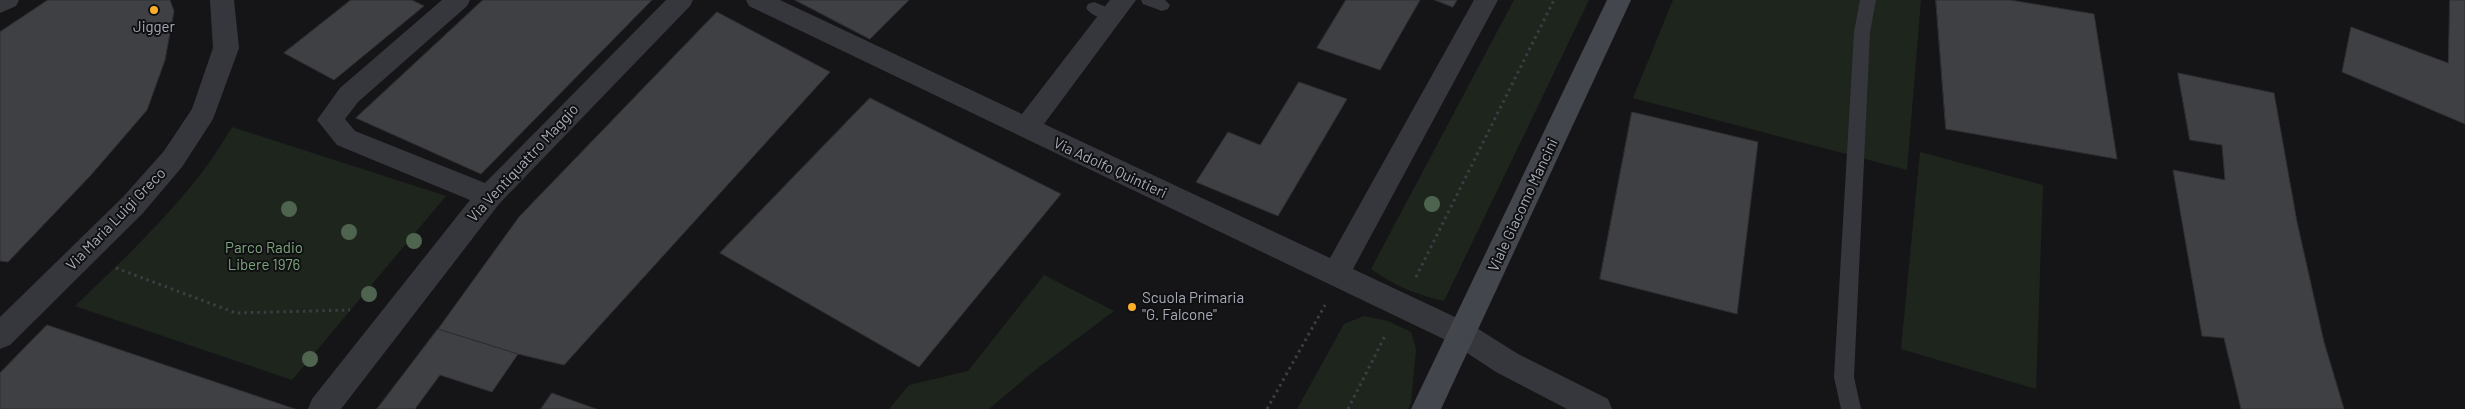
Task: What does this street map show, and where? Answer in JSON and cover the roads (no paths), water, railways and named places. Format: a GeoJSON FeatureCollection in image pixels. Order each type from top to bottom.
{"type":"FeatureCollection","features":[{"type":"Feature","properties":{"kind":"street"},"geometry":{"type":"LineString","coordinates":[[0,4],[7,0]]}},
{"type":"Feature","properties":{"kind":"street","name":"Via Maria Luigi Greco"},"geometry":{"type":"LineString","coordinates":[[0,336],[133,205],[173,159],[204,112],[226,48],[222,0]]}},
{"type":"Feature","properties":{"kind":"street"},"geometry":{"type":"LineString","coordinates":[[458,0],[349,95],[330,120],[346,138],[489,196]]}},
{"type":"Feature","properties":{"kind":"street","name":"Via Ventiquattro Maggio"},"geometry":{"type":"LineString","coordinates":[[323,409],[489,196],[681,0]]}},
{"type":"Feature","properties":{"kind":"street","name":"Via Adolfo Quintieri"},"geometry":{"type":"LineString","coordinates":[[758,0],[1401,307],[1462,334],[1507,363],[1597,409]]}},
{"type":"Feature","properties":{"kind":"street"},"geometry":{"type":"LineString","coordinates":[[1335,275],[1486,0]]}},
{"type":"Feature","properties":{"kind":"street","name":"Viale Giacomo Mancini"},"geometry":{"type":"LineString","coordinates":[[1426,409],[1619,0]]}},
{"type":"Feature","properties":{"kind":"street"},"geometry":{"type":"LineString","coordinates":[[1026,128],[1110,8]]}},
{"type":"Feature","properties":{"kind":"lane"},"geometry":{"type":"LineString","coordinates":[[1851,409],[1844,377],[1857,157],[1862,32],[1868,0]]}},
{"type":"Feature","properties":{"kind":"place","name":"Jigger"},"geometry":{"type":"Point","coordinates":[154,10]}},
{"type":"Feature","properties":{"kind":"place","name":"Scuola Primaria \"G. Falcone\""},"geometry":{"type":"Point","coordinates":[1132,307]}},
{"type":"Feature","properties":{"kind":"park label","name":"Parco Radio Libere 1976"},"geometry":{"type":"Point","coordinates":[264,256]}}]}
